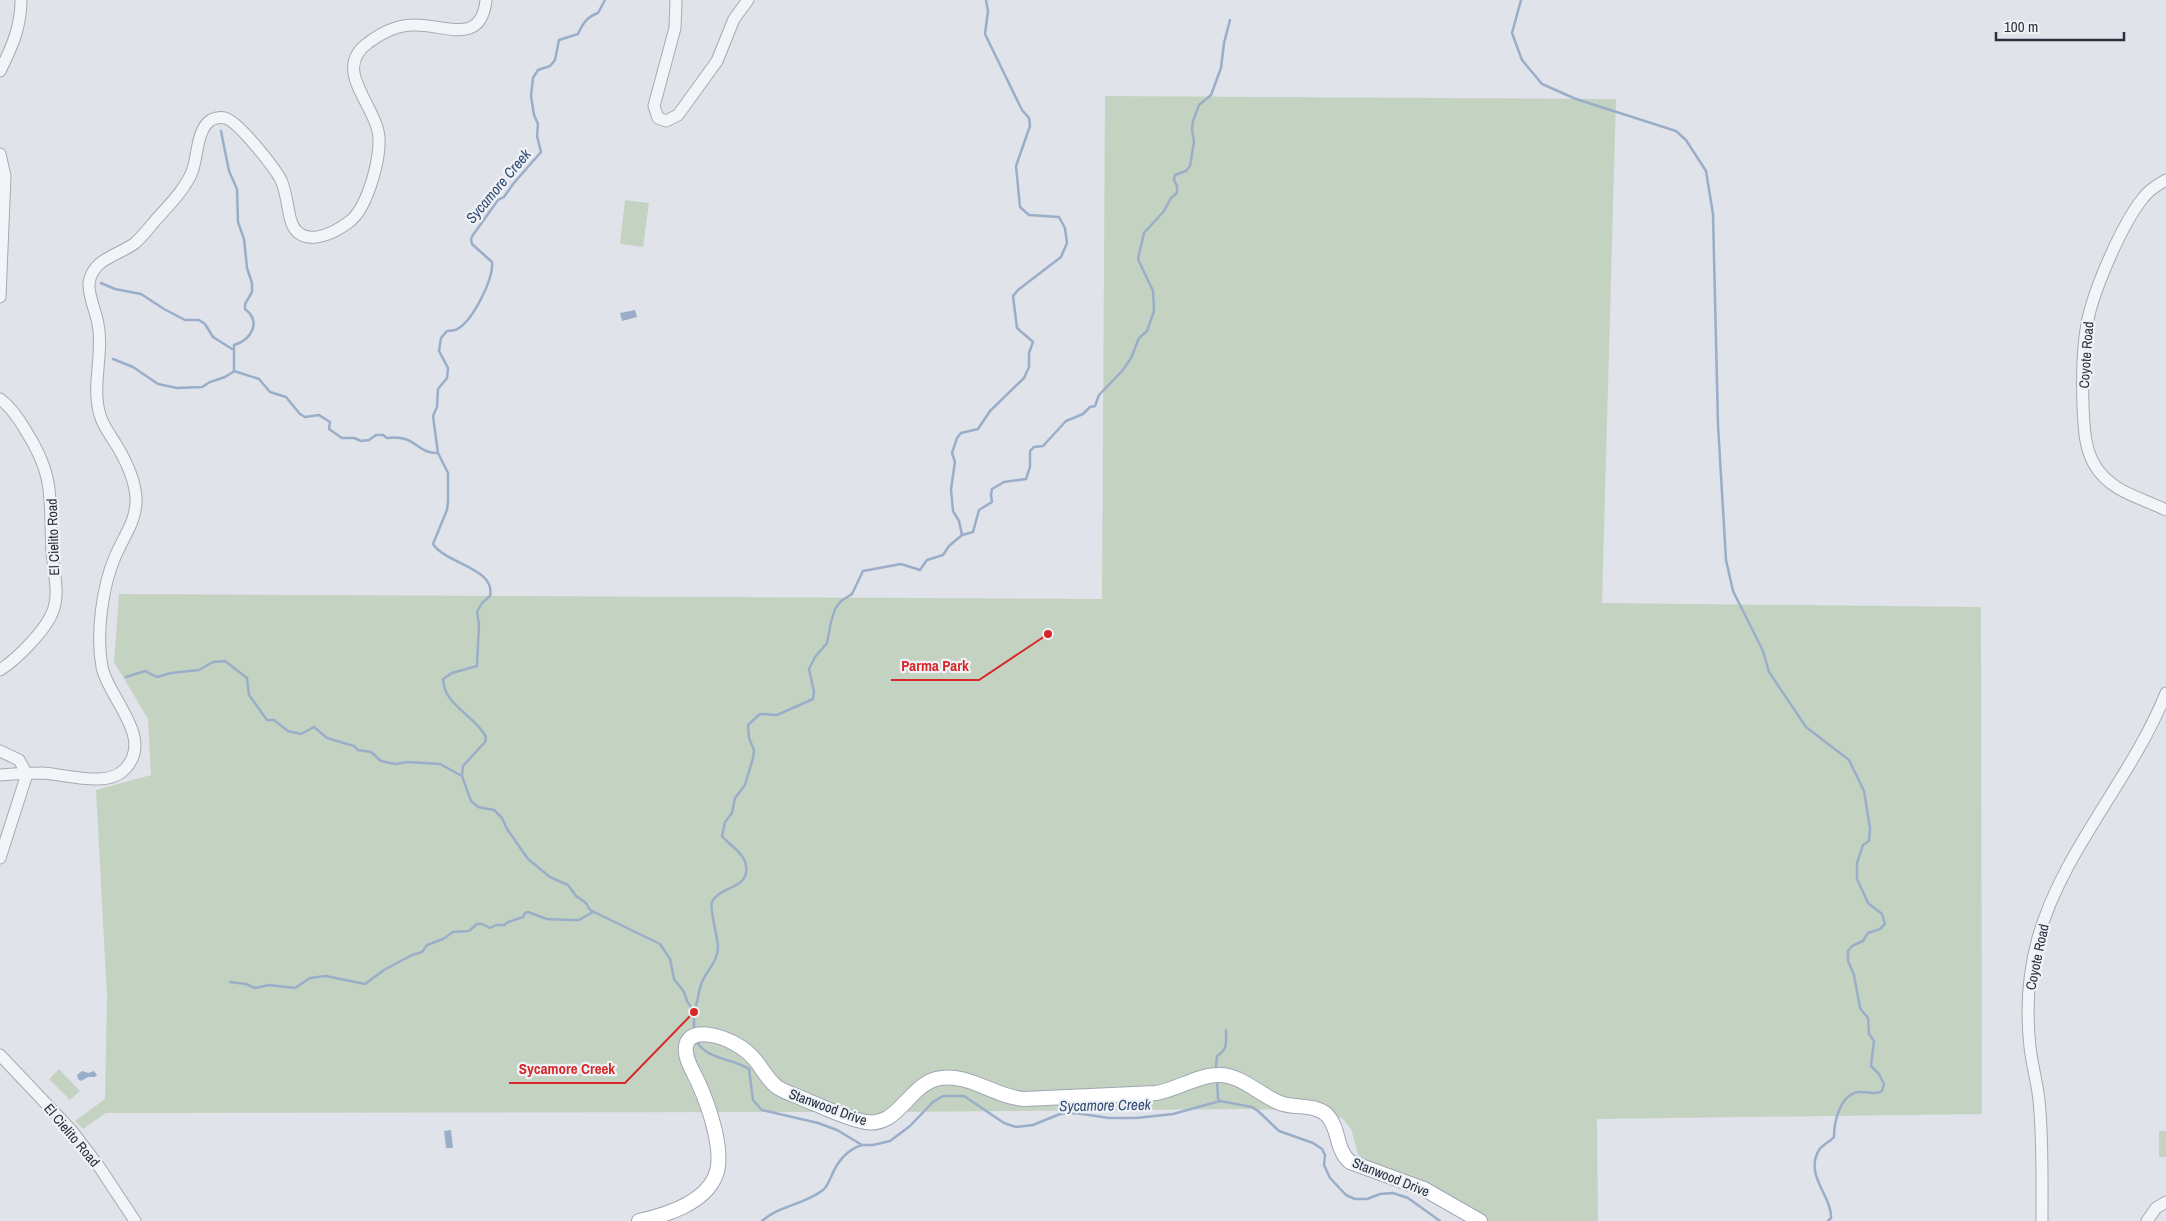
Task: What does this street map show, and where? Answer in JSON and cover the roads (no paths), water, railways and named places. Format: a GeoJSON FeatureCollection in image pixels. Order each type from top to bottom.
{"type":"FeatureCollection","features":[{"type":"Feature","properties":{"kind":"main road","name":"Stanwood Drive"},"geometry":{"type":"LineString","coordinates":[[639,1221],[665,1214],[683,1206],[706,1189],[716,1176],[718,1158],[713,1127],[686,1048],[692,1037],[705,1034],[726,1039],[744,1049],[755,1059],[772,1083],[780,1088],[853,1119],[868,1123],[887,1120],[922,1086],[942,1078],[959,1079],[1008,1096],[1024,1099],[1156,1094],[1174,1090],[1210,1076],[1223,1075],[1240,1081],[1284,1104],[1320,1110],[1332,1122],[1342,1152],[1350,1162],[1424,1189],[1480,1221]]}},
{"type":"Feature","properties":{"kind":"street"},"geometry":{"type":"LineString","coordinates":[[0,71],[14,44],[19,28],[21,0]]}},
{"type":"Feature","properties":{"kind":"street"},"geometry":{"type":"LineString","coordinates":[[0,775],[42,773],[86,779],[112,776],[119,774],[128,767],[134,752],[132,731],[124,710],[105,679],[100,650],[100,624],[108,578],[115,556],[132,524],[136,500],[129,470],[99,413],[97,391],[100,338],[90,292],[90,281],[93,272],[102,261],[139,240],[187,183],[195,163],[204,128],[208,123],[217,118],[233,122],[275,170],[286,194],[291,221],[298,233],[311,238],[320,237],[351,221],[362,208],[369,191],[379,139],[374,121],[356,82],[353,70],[356,56],[368,43],[389,31],[403,26],[422,25],[460,30],[471,28],[482,17],[486,0]]}},
{"type":"Feature","properties":{"kind":"street"},"geometry":{"type":"LineString","coordinates":[[676,0],[675,28],[654,106],[658,118],[666,121],[673,119],[680,113],[717,61],[734,19],[748,0]]}},
{"type":"Feature","properties":{"kind":"street"},"geometry":{"type":"LineString","coordinates":[[0,154],[5,176],[0,297]]}},
{"type":"Feature","properties":{"kind":"street","name":"Coyote Road"},"geometry":{"type":"LineString","coordinates":[[2166,180],[2147,194],[2130,216],[2108,266],[2088,318],[2083,377],[2086,446],[2094,464],[2112,484],[2123,492],[2166,510]]}},
{"type":"Feature","properties":{"kind":"street","name":"El Cielito Road"},"geometry":{"type":"LineString","coordinates":[[0,399],[18,419],[33,442],[48,476],[52,509],[52,549],[56,596],[48,621],[22,650],[0,670]]}},
{"type":"Feature","properties":{"kind":"street","name":"Coyote Road"},"geometry":{"type":"LineString","coordinates":[[2042,1221],[2040,1117],[2030,1048],[2028,1013],[2030,981],[2036,947],[2043,922],[2069,867],[2132,759],[2166,693]]}},
{"type":"Feature","properties":{"kind":"street"},"geometry":{"type":"LineString","coordinates":[[0,752],[19,760],[27,774],[0,858]]}},
{"type":"Feature","properties":{"kind":"street","name":"El Cielito Road"},"geometry":{"type":"LineString","coordinates":[[0,1055],[72,1131],[100,1168],[135,1221]]}},
{"type":"Feature","properties":{"kind":"street"},"geometry":{"type":"LineString","coordinates":[[2147,1221],[2156,1208],[2166,1202]]}},
{"type":"Feature","properties":{"kind":"water"},"geometry":{"type":"Polygon","coordinates":[[[635,310],[637,317],[622,321],[620,313],[635,310]]]}},
{"type":"Feature","properties":{"kind":"water"},"geometry":{"type":"Polygon","coordinates":[[[82,1071],[88,1073],[94,1071],[97,1075],[81,1081],[77,1075],[82,1071]]]}},
{"type":"Feature","properties":{"kind":"water"},"geometry":{"type":"Polygon","coordinates":[[[451,1130],[453,1148],[446,1148],[444,1131],[451,1130]]]}},
{"type":"Feature","properties":{"kind":"waterway","name":"Sycamore Creek"},"geometry":{"type":"LineString","coordinates":[[605,0],[598,13],[586,21],[578,34],[559,40],[555,60],[550,66],[538,70],[533,78],[531,96],[534,115],[538,124],[537,136],[541,152],[504,197],[498,200],[473,235],[471,239],[472,244],[492,262],[490,278],[476,308],[465,323],[459,328],[447,331],[441,338],[439,351],[448,368],[447,378],[438,389],[437,407],[433,416],[438,453],[448,473],[448,501],[447,510],[433,544],[448,557],[478,573],[490,587],[490,596],[482,603],[477,612],[479,624],[477,666],[452,673],[443,679],[445,688],[454,703],[475,722],[486,737],[485,742],[463,766],[462,776],[471,801],[478,807],[494,810],[502,818],[507,829],[528,859],[550,877],[568,885],[576,896],[586,903],[590,910],[660,944],[670,959],[674,979],[684,992],[694,1012],[694,1027]]}},
{"type":"Feature","properties":{"kind":"waterway"},"geometry":{"type":"LineString","coordinates":[[694,1012],[702,982],[718,952],[712,902],[719,894],[736,886],[746,873],[745,861],[742,856],[722,836],[725,822],[732,813],[735,798],[745,785],[753,758],[754,750],[749,738],[748,725],[760,714],[777,715],[813,699],[814,692],[809,669],[815,657],[827,643],[835,609],[841,601],[852,594],[863,571],[901,564],[920,570],[927,560],[943,555],[949,546],[962,535],[959,521],[953,511],[951,489],[955,462],[952,453],[957,438],[961,433],[978,429],[990,411],[1024,378],[1029,367],[1029,353],[1033,342],[1017,328],[1013,296],[1018,290],[1061,257],[1067,243],[1065,228],[1059,217],[1029,215],[1020,207],[1016,166],[1030,126],[1029,118],[1022,110],[985,34],[988,11],[986,0]]}},
{"type":"Feature","properties":{"kind":"waterway"},"geometry":{"type":"LineString","coordinates":[[1521,0],[1512,33],[1522,60],[1542,84],[1576,99],[1676,131],[1686,140],[1706,171],[1713,214],[1718,425],[1726,560],[1733,591],[1763,651],[1769,672],[1806,727],[1849,760],[1864,791],[1870,828],[1869,841],[1863,845],[1857,863],[1857,879],[1868,903],[1882,914],[1885,924],[1880,929],[1868,933],[1863,941],[1852,946],[1848,951],[1848,961],[1854,975],[1860,1008],[1868,1018],[1869,1034],[1874,1041],[1871,1066],[1879,1074],[1884,1084],[1882,1091],[1873,1093],[1859,1092],[1847,1098],[1839,1110],[1834,1137],[1819,1150],[1815,1159],[1816,1177],[1830,1210],[1831,1218],[1828,1221]]}},
{"type":"Feature","properties":{"kind":"waterway"},"geometry":{"type":"LineString","coordinates":[[962,535],[973,532],[979,510],[992,502],[992,489],[1004,482],[1026,479],[1030,467],[1030,451],[1034,447],[1043,446],[1066,421],[1083,414],[1090,407],[1095,406],[1099,395],[1123,370],[1131,358],[1139,338],[1147,331],[1154,311],[1153,291],[1138,259],[1144,233],[1177,193],[1177,186],[1174,180],[1175,175],[1186,171],[1190,166],[1194,142],[1193,121],[1199,105],[1211,95],[1221,68],[1224,43],[1230,20]]}},
{"type":"Feature","properties":{"kind":"waterway"},"geometry":{"type":"LineString","coordinates":[[221,131],[229,171],[237,189],[238,222],[244,239],[247,268],[252,283],[252,292],[245,304],[245,309],[253,319],[252,330],[245,339],[234,345],[234,371],[259,379],[270,392],[286,397],[300,414],[305,417],[319,415],[330,422],[329,429],[342,438],[354,438],[361,441],[369,440],[376,435],[383,435],[387,438],[405,439],[425,451],[438,453]]}},
{"type":"Feature","properties":{"kind":"waterway"},"geometry":{"type":"LineString","coordinates":[[101,283],[115,289],[141,294],[185,320],[199,320],[205,324],[213,337],[232,349]]}},
{"type":"Feature","properties":{"kind":"waterway"},"geometry":{"type":"LineString","coordinates":[[113,359],[133,367],[158,384],[177,388],[202,387],[233,372]]}},
{"type":"Feature","properties":{"kind":"waterway"},"geometry":{"type":"LineString","coordinates":[[126,677],[145,671],[157,677],[171,673],[199,670],[213,662],[225,661],[247,678],[249,695],[267,720],[274,720],[288,731],[301,734],[314,727],[327,738],[354,746],[358,750],[371,752],[381,761],[395,764],[408,762],[440,764],[462,776]]}},
{"type":"Feature","properties":{"kind":"waterway"},"geometry":{"type":"LineString","coordinates":[[230,982],[246,984],[255,988],[269,985],[295,988],[310,978],[326,976],[365,984],[384,970],[412,955],[422,952],[427,945],[443,939],[453,932],[469,931],[477,924],[490,928],[496,925],[504,925],[523,917],[528,912],[547,919],[568,920],[579,920],[593,912]]}},
{"type":"Feature","properties":{"kind":"waterway"},"geometry":{"type":"LineString","coordinates":[[1216,1067],[1217,1056],[1221,1054],[1226,1045],[1226,1030]]}},
{"type":"Feature","properties":{"kind":"waterway","name":"Sycamore Creek"},"geometry":{"type":"LineString","coordinates":[[698,1044],[709,1054],[743,1065],[749,1069],[753,1100],[762,1110],[818,1123],[837,1130],[862,1145],[873,1145],[890,1141],[910,1126],[933,1102],[943,1096],[964,1096],[1004,1123],[1016,1127],[1033,1125],[1060,1114],[1075,1113],[1109,1118],[1136,1118],[1173,1114],[1220,1101],[1252,1107],[1279,1131],[1313,1143],[1322,1149],[1325,1155],[1324,1165],[1330,1178],[1346,1195],[1355,1199],[1367,1199],[1380,1194],[1393,1193],[1408,1198],[1440,1221]]}},
{"type":"Feature","properties":{"kind":"waterway"},"geometry":{"type":"LineString","coordinates":[[1217,1081],[1218,1099],[1220,1101]]}},
{"type":"Feature","properties":{"kind":"waterway"},"geometry":{"type":"LineString","coordinates":[[762,1221],[776,1212],[808,1199],[823,1190],[843,1157],[851,1150],[862,1145]]}},
{"type":"Feature","properties":{"kind":"place","name":"Parma Park"},"geometry":{"type":"Point","coordinates":[1048,634]}},
{"type":"Feature","properties":{"kind":"place","name":"Sycamore Creek"},"geometry":{"type":"Point","coordinates":[694,1012]}}]}
